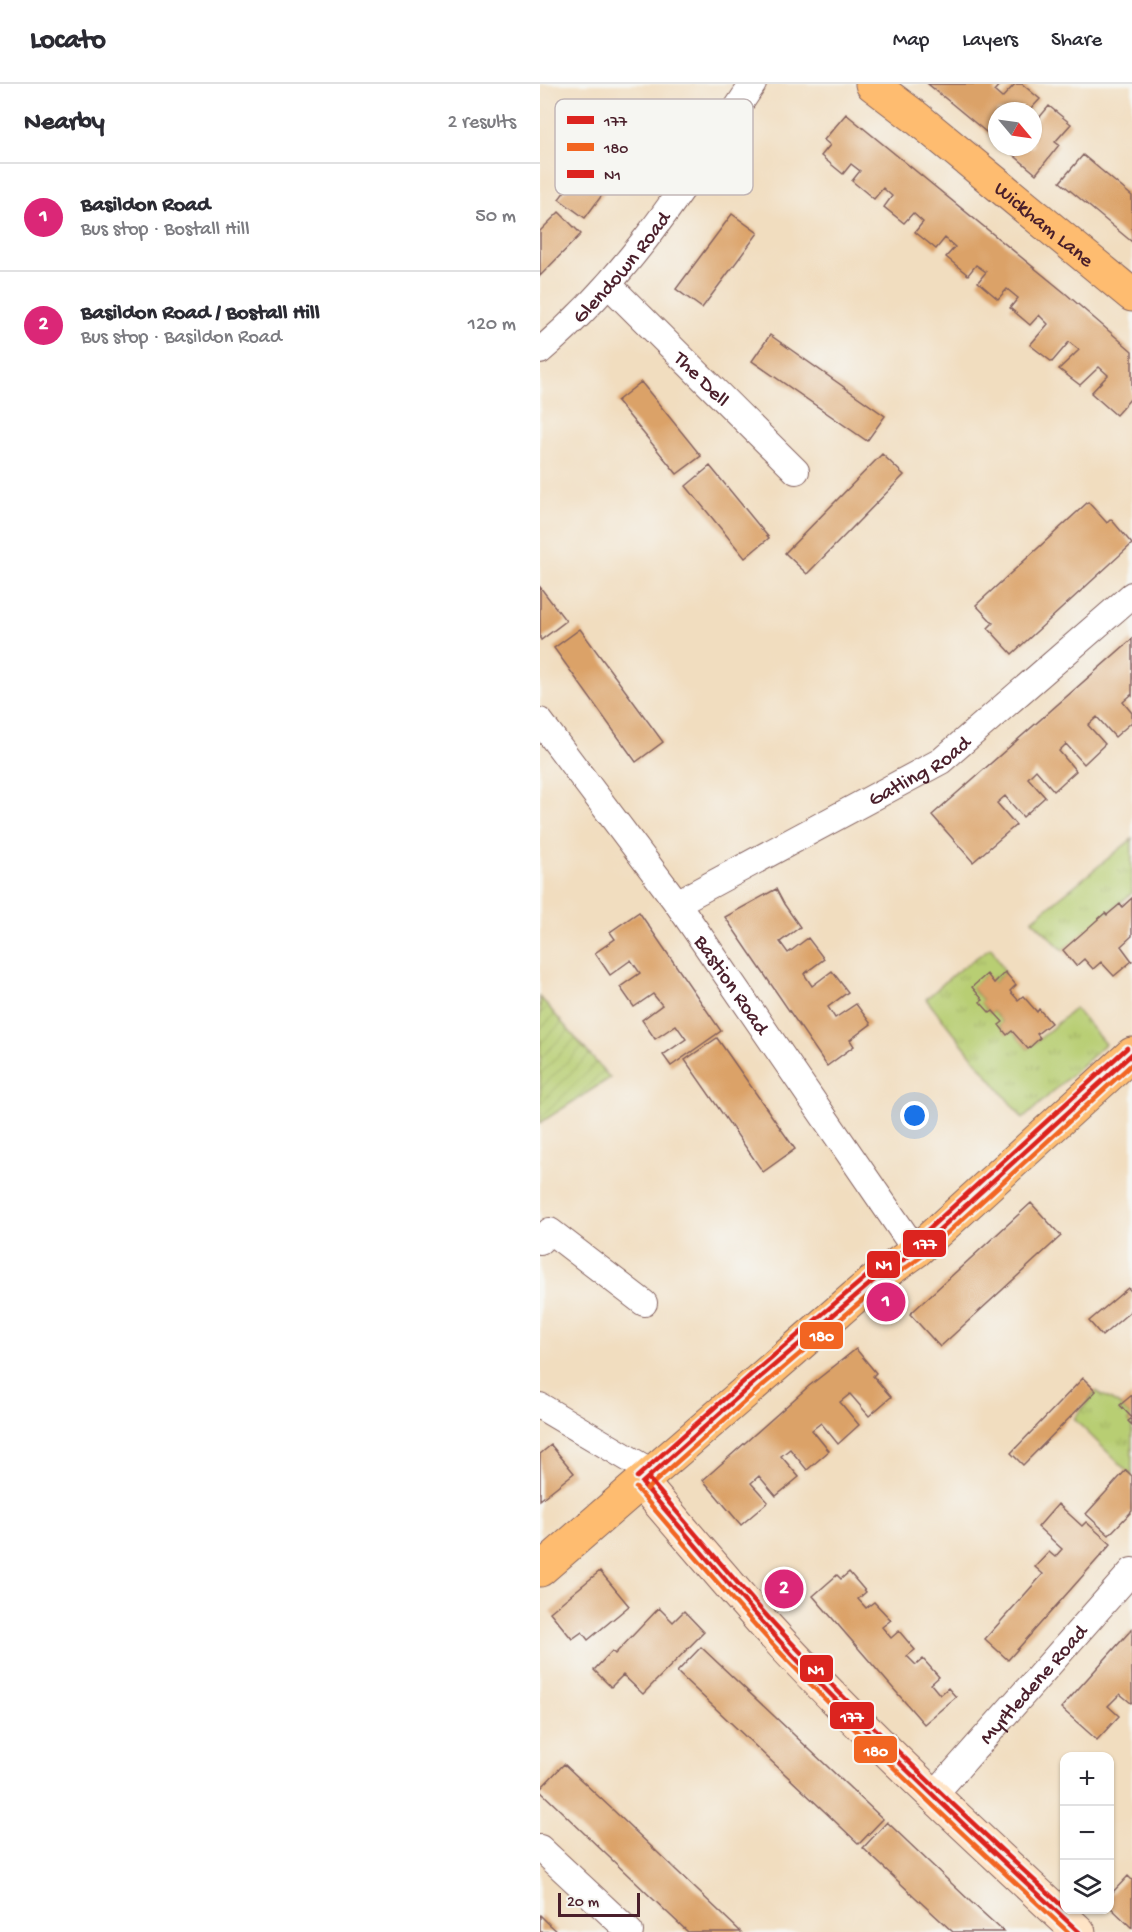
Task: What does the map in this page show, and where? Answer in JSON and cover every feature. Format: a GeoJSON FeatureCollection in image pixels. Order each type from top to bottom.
{"type":"FeatureCollection","features":[{"type":"Feature","properties":{"kind":"main road","name":"Wickham Lane"},"geometry":{"type":"LineString","coordinates":[[872,84],[1132,295]]}},
{"type":"Feature","properties":{"kind":"main road"},"geometry":{"type":"LineString","coordinates":[[540,1570],[856,1295],[916,1251],[1129,1062]]}},
{"type":"Feature","properties":{"kind":"main road"},"geometry":{"type":"LineString","coordinates":[[647,1478],[764,1624],[933,1796],[1079,1932]]}},
{"type":"Feature","properties":{"kind":"street","name":"Glendown Road"},"geometry":{"type":"LineString","coordinates":[[743,99],[753,84]]}},
{"type":"Feature","properties":{"kind":"street","name":"Glendown Road"},"geometry":{"type":"LineString","coordinates":[[540,351],[609,285],[680,195]]}},
{"type":"Feature","properties":{"kind":"street","name":"The Dell"},"geometry":{"type":"LineString","coordinates":[[609,285],[796,471]]}},
{"type":"Feature","properties":{"kind":"street","name":"Gatling Road"},"geometry":{"type":"LineString","coordinates":[[676,903],[941,761],[1132,595]]}},
{"type":"Feature","properties":{"kind":"street","name":"Bastion Road"},"geometry":{"type":"LineString","coordinates":[[540,721],[676,903],[916,1251]]}},
{"type":"Feature","properties":{"kind":"street"},"geometry":{"type":"LineString","coordinates":[[540,1241],[550,1231],[644,1303]]}},
{"type":"Feature","properties":{"kind":"street"},"geometry":{"type":"LineString","coordinates":[[540,1406],[647,1478]]}},
{"type":"Feature","properties":{"kind":"street","name":"Myrtledene Road"},"geometry":{"type":"LineString","coordinates":[[933,1796],[1128,1583]]}},
{"type":"Feature","properties":{"kind":"street"},"geometry":{"type":"LineString","coordinates":[[540,1848],[630,1932]]}},
{"type":"Feature","properties":{"kind":"green space"},"geometry":{"type":"Polygon","coordinates":[[[1132,839],[1132,893],[1063,950],[1032,920],[1132,839]]]}},
{"type":"Feature","properties":{"kind":"green space"},"geometry":{"type":"Polygon","coordinates":[[[991,947],[1005,972],[994,983],[986,975],[972,988],[983,1000],[981,1003],[990,1013],[993,1011],[1003,1022],[999,1025],[1007,1034],[1012,1031],[1028,1049],[1075,1008],[1105,1044],[1023,1119],[926,999],[955,973],[991,947]]]}},
{"type":"Feature","properties":{"kind":"green space"},"geometry":{"type":"Polygon","coordinates":[[[540,997],[610,1078],[540,1123],[540,997]]]}},
{"type":"Feature","properties":{"kind":"green space"},"geometry":{"type":"Polygon","coordinates":[[[1096,1391],[1120,1405],[1132,1418],[1128,1421],[1132,1425],[1132,1476],[1074,1419],[1096,1391]]]}},
{"type":"Feature","properties":{"kind":"building"},"geometry":{"type":"Polygon","coordinates":[[[928,84],[1000,84],[994,91],[1002,98],[1015,84],[1022,84],[1040,99],[1037,102],[988,102],[988,134],[928,84]]]}},
{"type":"Feature","properties":{"kind":"building"},"geometry":{"type":"Polygon","coordinates":[[[1049,106],[1071,124],[1055,142],[1059,145],[1036,174],[1015,156],[1042,156],[1042,114],[1049,106]]]}},
{"type":"Feature","properties":{"kind":"building"},"geometry":{"type":"Polygon","coordinates":[[[846,114],[1065,293],[1132,351],[1132,397],[1116,415],[1091,393],[1108,375],[1099,367],[1080,385],[1059,369],[1079,350],[1069,342],[1052,362],[1030,345],[1048,324],[1039,315],[1030,325],[1010,308],[1018,298],[1007,289],[998,299],[978,282],[986,272],[976,265],[968,275],[946,257],[955,247],[945,238],[936,249],[915,232],[923,222],[913,213],[904,223],[884,207],[892,196],[883,188],[874,199],[852,181],[860,171],[851,164],[843,174],[821,156],[830,145],[824,140],[846,114]]]}},
{"type":"Feature","properties":{"kind":"building"},"geometry":{"type":"Polygon","coordinates":[[[1083,155],[1132,196],[1132,242],[1060,182],[1083,155]]]}},
{"type":"Feature","properties":{"kind":"building"},"geometry":{"type":"Polygon","coordinates":[[[562,195],[602,195],[585,218],[559,199],[562,195]]]}},
{"type":"Feature","properties":{"kind":"building"},"geometry":{"type":"Polygon","coordinates":[[[559,212],[581,234],[540,276],[540,231],[559,212]]]}},
{"type":"Feature","properties":{"kind":"building"},"geometry":{"type":"Polygon","coordinates":[[[732,214],[758,233],[702,308],[676,289],[732,214]]]}},
{"type":"Feature","properties":{"kind":"building"},"geometry":{"type":"Polygon","coordinates":[[[770,335],[885,416],[867,441],[752,361],[770,335]]]}},
{"type":"Feature","properties":{"kind":"building"},"geometry":{"type":"Polygon","coordinates":[[[641,382],[701,456],[677,474],[617,401],[641,382]]]}},
{"type":"Feature","properties":{"kind":"building"},"geometry":{"type":"Polygon","coordinates":[[[882,454],[904,475],[807,574],[785,553],[882,454]]]}},
{"type":"Feature","properties":{"kind":"building"},"geometry":{"type":"Polygon","coordinates":[[[710,466],[769,538],[745,558],[686,486],[710,466]]]}},
{"type":"Feature","properties":{"kind":"building"},"geometry":{"type":"Polygon","coordinates":[[[1088,502],[1107,523],[1111,519],[1132,544],[1012,654],[988,628],[993,623],[976,605],[1088,502]]]}},
{"type":"Feature","properties":{"kind":"building"},"geometry":{"type":"Polygon","coordinates":[[[540,587],[566,621],[541,640],[540,638],[540,587]]]}},
{"type":"Feature","properties":{"kind":"building"},"geometry":{"type":"Polygon","coordinates":[[[580,629],[663,742],[636,762],[554,648],[580,629]]]}},
{"type":"Feature","properties":{"kind":"building"},"geometry":{"type":"Polygon","coordinates":[[[1132,639],[1132,696],[1123,702],[1132,713],[1132,722],[1115,737],[1097,717],[1088,725],[1105,744],[1084,764],[1066,744],[1059,751],[1076,771],[1054,791],[1036,770],[1028,778],[1045,797],[1023,817],[1005,796],[997,803],[1016,825],[973,862],[932,815],[1132,639]]]}},
{"type":"Feature","properties":{"kind":"building"},"geometry":{"type":"Polygon","coordinates":[[[776,889],[800,927],[780,942],[788,953],[808,938],[824,959],[804,974],[812,986],[832,971],[848,992],[828,1007],[835,1018],[856,1004],[871,1024],[850,1040],[854,1046],[827,1066],[725,917],[776,889]]]}},
{"type":"Feature","properties":{"kind":"building"},"geometry":{"type":"Polygon","coordinates":[[[1132,898],[1132,936],[1121,946],[1132,961],[1114,976],[1101,962],[1093,969],[1084,959],[1076,966],[1063,950],[1105,913],[1107,915],[1120,904],[1122,907],[1132,898]]]}},
{"type":"Feature","properties":{"kind":"building"},"geometry":{"type":"Polygon","coordinates":[[[639,912],[721,1031],[671,1066],[663,1055],[686,1039],[676,1025],[655,1039],[642,1020],[662,1005],[653,994],[634,1007],[620,987],[640,973],[631,960],[610,975],[595,953],[615,939],[610,932],[639,912]]]}},
{"type":"Feature","properties":{"kind":"building"},"geometry":{"type":"Polygon","coordinates":[[[1005,972],[1016,985],[1010,991],[1018,1000],[1023,996],[1051,1023],[1037,1034],[1040,1038],[1028,1049],[1012,1031],[1007,1035],[999,1025],[1003,1022],[980,1002],[983,1000],[972,987],[987,974],[994,983],[1005,972]]]}},
{"type":"Feature","properties":{"kind":"building"},"geometry":{"type":"Polygon","coordinates":[[[717,1038],[795,1149],[763,1172],[685,1060],[717,1038]]]}},
{"type":"Feature","properties":{"kind":"building"},"geometry":{"type":"Polygon","coordinates":[[[1031,1203],[1061,1236],[940,1347],[910,1314],[1031,1203]]]}},
{"type":"Feature","properties":{"kind":"building"},"geometry":{"type":"Polygon","coordinates":[[[1128,1288],[1132,1292],[1132,1310],[1102,1336],[1089,1321],[1128,1288]]]}},
{"type":"Feature","properties":{"kind":"building"},"geometry":{"type":"Polygon","coordinates":[[[856,1349],[876,1373],[873,1376],[891,1397],[869,1416],[850,1394],[840,1402],[859,1425],[838,1444],[821,1423],[812,1430],[829,1451],[807,1470],[790,1449],[781,1456],[799,1477],[776,1496],[759,1476],[751,1483],[768,1502],[741,1525],[703,1480],[809,1386],[856,1349]]]}},
{"type":"Feature","properties":{"kind":"building"},"geometry":{"type":"Polygon","coordinates":[[[1083,1378],[1096,1391],[1023,1465],[1011,1453],[1083,1378]]]}},
{"type":"Feature","properties":{"kind":"building"},"geometry":{"type":"Polygon","coordinates":[[[1132,1395],[1132,1418],[1120,1405],[1132,1395]]]}},
{"type":"Feature","properties":{"kind":"building"},"geometry":{"type":"Polygon","coordinates":[[[551,1445],[574,1473],[540,1500],[540,1454],[551,1445]]]}},
{"type":"Feature","properties":{"kind":"building"},"geometry":{"type":"Polygon","coordinates":[[[1126,1470],[1132,1476],[1132,1511],[1109,1535],[1086,1514],[1126,1470]]]}},
{"type":"Feature","properties":{"kind":"building"},"geometry":{"type":"Polygon","coordinates":[[[1058,1504],[1082,1526],[1086,1522],[1111,1544],[1008,1660],[985,1639],[1043,1574],[1035,1567],[1049,1552],[1055,1557],[1062,1549],[1038,1527],[1058,1504]]]}},
{"type":"Feature","properties":{"kind":"building"},"geometry":{"type":"Polygon","coordinates":[[[600,1571],[629,1606],[588,1640],[582,1632],[572,1639],[550,1612],[600,1571]]]}},
{"type":"Feature","properties":{"kind":"building"},"geometry":{"type":"Polygon","coordinates":[[[849,1572],[866,1592],[858,1599],[866,1608],[874,1602],[891,1620],[882,1627],[891,1638],[899,1631],[915,1650],[907,1656],[916,1665],[923,1659],[939,1677],[931,1684],[940,1695],[948,1688],[956,1697],[924,1724],[813,1596],[837,1575],[841,1579],[849,1572]]]}},
{"type":"Feature","properties":{"kind":"building"},"geometry":{"type":"Polygon","coordinates":[[[659,1608],[673,1622],[684,1611],[704,1632],[643,1694],[623,1675],[611,1687],[594,1670],[612,1651],[615,1654],[659,1608]]]}},
{"type":"Feature","properties":{"kind":"building"},"geometry":{"type":"Polygon","coordinates":[[[1132,1629],[1132,1702],[1120,1694],[1108,1706],[1119,1716],[1097,1740],[1061,1708],[1132,1629]]]}},
{"type":"Feature","properties":{"kind":"building"},"geometry":{"type":"Polygon","coordinates":[[[701,1647],[883,1819],[859,1844],[677,1672],[701,1647]]]}},
{"type":"Feature","properties":{"kind":"building"},"geometry":{"type":"Polygon","coordinates":[[[564,1764],[741,1932],[688,1932],[653,1899],[540,1791],[564,1764]]]}},
{"type":"Feature","properties":{"kind":"building"},"geometry":{"type":"Polygon","coordinates":[[[887,1822],[1004,1932],[953,1932],[915,1897],[863,1848],[887,1822]]]}},
{"type":"Feature","properties":{"kind":"building"},"geometry":{"type":"Polygon","coordinates":[[[1128,1876],[1132,1880],[1132,1928],[1114,1911],[1114,1891],[1128,1876]]]}},
{"type":"Feature","properties":{"kind":"building"},"geometry":{"type":"Polygon","coordinates":[[[540,1915],[549,1924],[558,1932],[540,1932],[540,1915]]]}},
{"type":"Feature","properties":{"kind":"transit line","name":"N1"},"geometry":{"type":"LineString","coordinates":[[637,1477],[752,1374],[867,1276],[911,1245],[1127,1048]]}},
{"type":"Feature","properties":{"kind":"transit line","name":"177"},"geometry":{"type":"LineString","coordinates":[[642,1483],[757,1380],[872,1282],[916,1251],[1132,1054]]}},
{"type":"Feature","properties":{"kind":"transit line","name":"180"},"geometry":{"type":"LineString","coordinates":[[647,1489],[762,1386],[877,1288],[921,1257],[1132,1064]]}},
{"type":"Feature","properties":{"kind":"transit line","name":"N1"},"geometry":{"type":"LineString","coordinates":[[648,1478],[786,1637],[838,1691],[934,1786],[1060,1904]]}},
{"type":"Feature","properties":{"kind":"transit line","name":"177"},"geometry":{"type":"LineString","coordinates":[[642,1483],[760,1620],[835,1699],[938,1800],[1079,1932]]}},
{"type":"Feature","properties":{"kind":"transit line","name":"180"},"geometry":{"type":"LineString","coordinates":[[636,1488],[755,1625],[862,1737],[1068,1932]]}},
{"type":"Feature","properties":{"kind":"place","name":"Basildon Road"},"geometry":{"type":"Point","coordinates":[886,1302]}},
{"type":"Feature","properties":{"kind":"place","name":"Basildon Road / Bostall Hill"},"geometry":{"type":"Point","coordinates":[784,1589]}}]}
